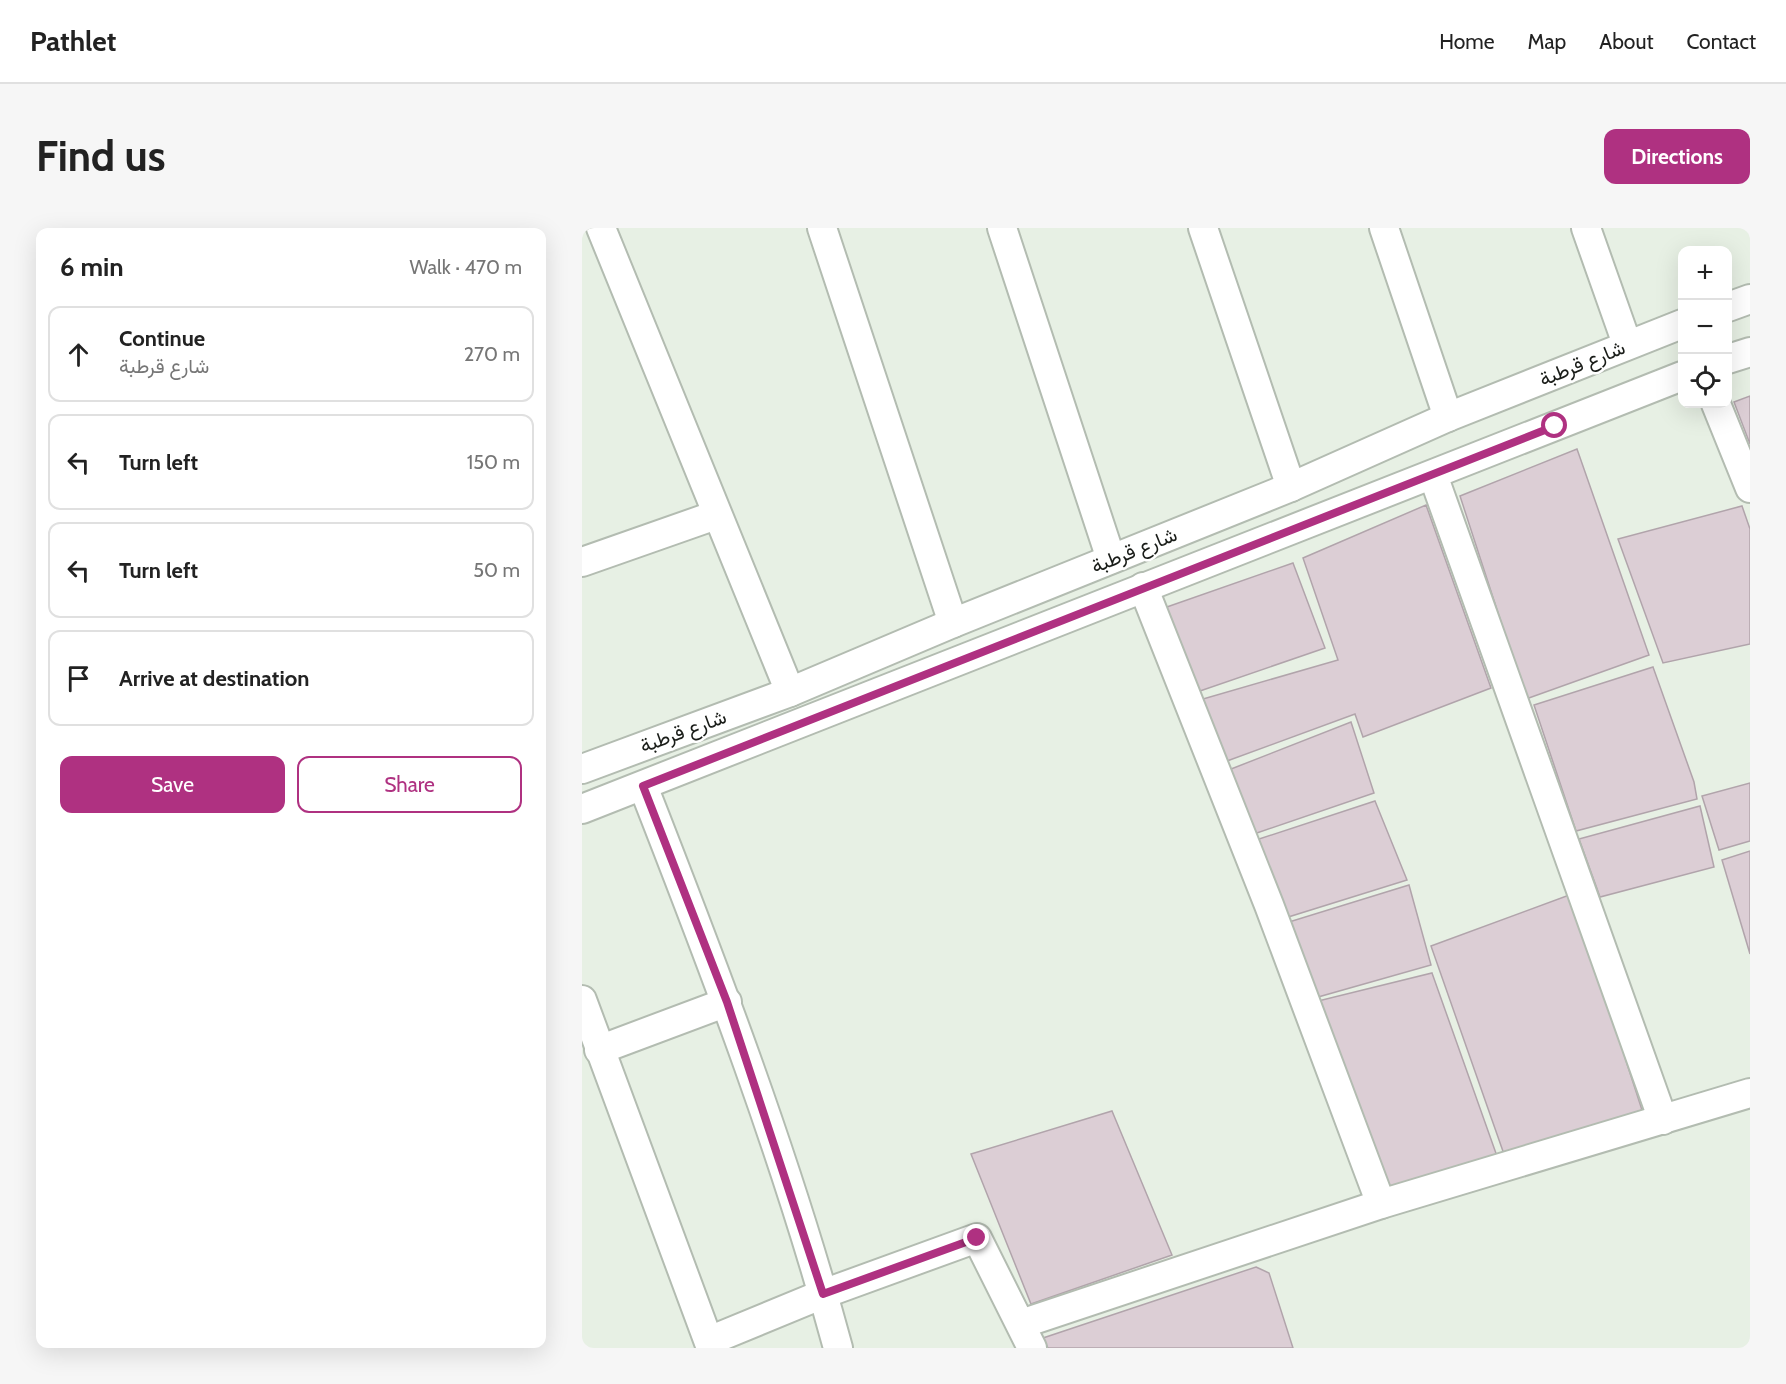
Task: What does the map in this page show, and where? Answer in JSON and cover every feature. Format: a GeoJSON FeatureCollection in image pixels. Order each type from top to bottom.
{"type":"FeatureCollection","features":[{"type":"Feature","properties":{"kind":"street"},"geometry":{"type":"LineString","coordinates":[[601,228],[790,692]]}},
{"type":"Feature","properties":{"kind":"street"},"geometry":{"type":"LineString","coordinates":[[822,228],[953,623]]}},
{"type":"Feature","properties":{"kind":"street"},"geometry":{"type":"LineString","coordinates":[[1002,228],[1111,559]]}},
{"type":"Feature","properties":{"kind":"street"},"geometry":{"type":"LineString","coordinates":[[1203,228],[1291,487]]}},
{"type":"Feature","properties":{"kind":"street"},"geometry":{"type":"LineString","coordinates":[[1384,228],[1448,417]]}},
{"type":"Feature","properties":{"kind":"street"},"geometry":{"type":"LineString","coordinates":[[1586,228],[1627,344]]}},
{"type":"Feature","properties":{"kind":"street"},"geometry":{"type":"LineString","coordinates":[[1732,306],[1750,299]]}},
{"type":"Feature","properties":{"kind":"street","name":"شارع قرطبة"},"geometry":{"type":"LineString","coordinates":[[585,758],[790,692],[953,623],[1291,487],[1448,417],[1627,344],[1678,326]]}},
{"type":"Feature","properties":{"kind":"street"},"geometry":{"type":"LineString","coordinates":[[1732,358],[1750,352]]}},
{"type":"Feature","properties":{"kind":"street","name":"شارع قرطبة"},"geometry":{"type":"LineString","coordinates":[[582,809],[1678,378]]}},
{"type":"Feature","properties":{"kind":"street"},"geometry":{"type":"LineString","coordinates":[[1718,408],[1750,488]]}},
{"type":"Feature","properties":{"kind":"street"},"geometry":{"type":"LineString","coordinates":[[1433,475],[1663,1120]]}},
{"type":"Feature","properties":{"kind":"street"},"geometry":{"type":"LineString","coordinates":[[582,562],[716,515]]}},
{"type":"Feature","properties":{"kind":"street"},"geometry":{"type":"LineString","coordinates":[[1143,587],[1269,905],[1382,1204]]}},
{"type":"Feature","properties":{"kind":"street"},"geometry":{"type":"LineString","coordinates":[[643,786],[727,1002],[823,1294],[838,1348]]}},
{"type":"Feature","properties":{"kind":"street"},"geometry":{"type":"LineString","coordinates":[[582,1000],[710,1344],[823,1294],[977,1238],[1027,1336],[1382,1204],[1750,1093]]}},
{"type":"Feature","properties":{"kind":"street"},"geometry":{"type":"LineString","coordinates":[[599,1050],[727,1002]]}},
{"type":"Feature","properties":{"kind":"building"},"geometry":{"type":"Polygon","coordinates":[[[1750,396],[1750,444],[1734,402],[1750,396]]]}},
{"type":"Feature","properties":{"kind":"building"},"geometry":{"type":"Polygon","coordinates":[[[1577,449],[1649,655],[1526,699],[1460,496],[1577,449]]]}},
{"type":"Feature","properties":{"kind":"building"},"geometry":{"type":"Polygon","coordinates":[[[1426,505],[1491,688],[1363,737],[1355,714],[1227,761],[1203,699],[1338,660],[1303,558],[1426,505]]]}},
{"type":"Feature","properties":{"kind":"building"},"geometry":{"type":"Polygon","coordinates":[[[1742,506],[1750,529],[1750,644],[1663,663],[1618,539],[1742,506]]]}},
{"type":"Feature","properties":{"kind":"building"},"geometry":{"type":"Polygon","coordinates":[[[1293,563],[1325,648],[1197,692],[1164,608],[1293,563]]]}},
{"type":"Feature","properties":{"kind":"building"},"geometry":{"type":"Polygon","coordinates":[[[1653,667],[1694,782],[1697,799],[1576,831],[1534,705],[1653,667]]]}},
{"type":"Feature","properties":{"kind":"building"},"geometry":{"type":"Polygon","coordinates":[[[1351,722],[1374,793],[1251,835],[1226,771],[1351,722]]]}},
{"type":"Feature","properties":{"kind":"building"},"geometry":{"type":"Polygon","coordinates":[[[1750,783],[1750,841],[1719,850],[1702,796],[1750,783]]]}},
{"type":"Feature","properties":{"kind":"building"},"geometry":{"type":"Polygon","coordinates":[[[1375,801],[1407,880],[1285,918],[1253,841],[1375,801]]]}},
{"type":"Feature","properties":{"kind":"building"},"geometry":{"type":"Polygon","coordinates":[[[1700,806],[1714,867],[1600,897],[1579,839],[1700,806]]]}},
{"type":"Feature","properties":{"kind":"building"},"geometry":{"type":"Polygon","coordinates":[[[1750,851],[1750,954],[1722,860],[1750,851]]]}},
{"type":"Feature","properties":{"kind":"building"},"geometry":{"type":"Polygon","coordinates":[[[1409,885],[1431,965],[1311,999],[1289,922],[1409,885]]]}},
{"type":"Feature","properties":{"kind":"building"},"geometry":{"type":"Polygon","coordinates":[[[1572,894],[1642,1110],[1505,1157],[1431,946],[1572,894]]]}},
{"type":"Feature","properties":{"kind":"building"},"geometry":{"type":"Polygon","coordinates":[[[1432,973],[1498,1159],[1383,1191],[1314,1002],[1432,973]]]}},
{"type":"Feature","properties":{"kind":"building"},"geometry":{"type":"Polygon","coordinates":[[[1112,1111],[1172,1255],[1031,1304],[971,1154],[1112,1111]]]}},
{"type":"Feature","properties":{"kind":"building"},"geometry":{"type":"Polygon","coordinates":[[[1256,1267],[1269,1273],[1293,1348],[1048,1348],[1043,1338],[1256,1267]]]}},
{"type":"Feature","properties":{"kind":"route"},"geometry":{"type":"LineString","coordinates":[[977,1238],[823,1294],[727,1002],[643,786],[1555,426]]}}]}
